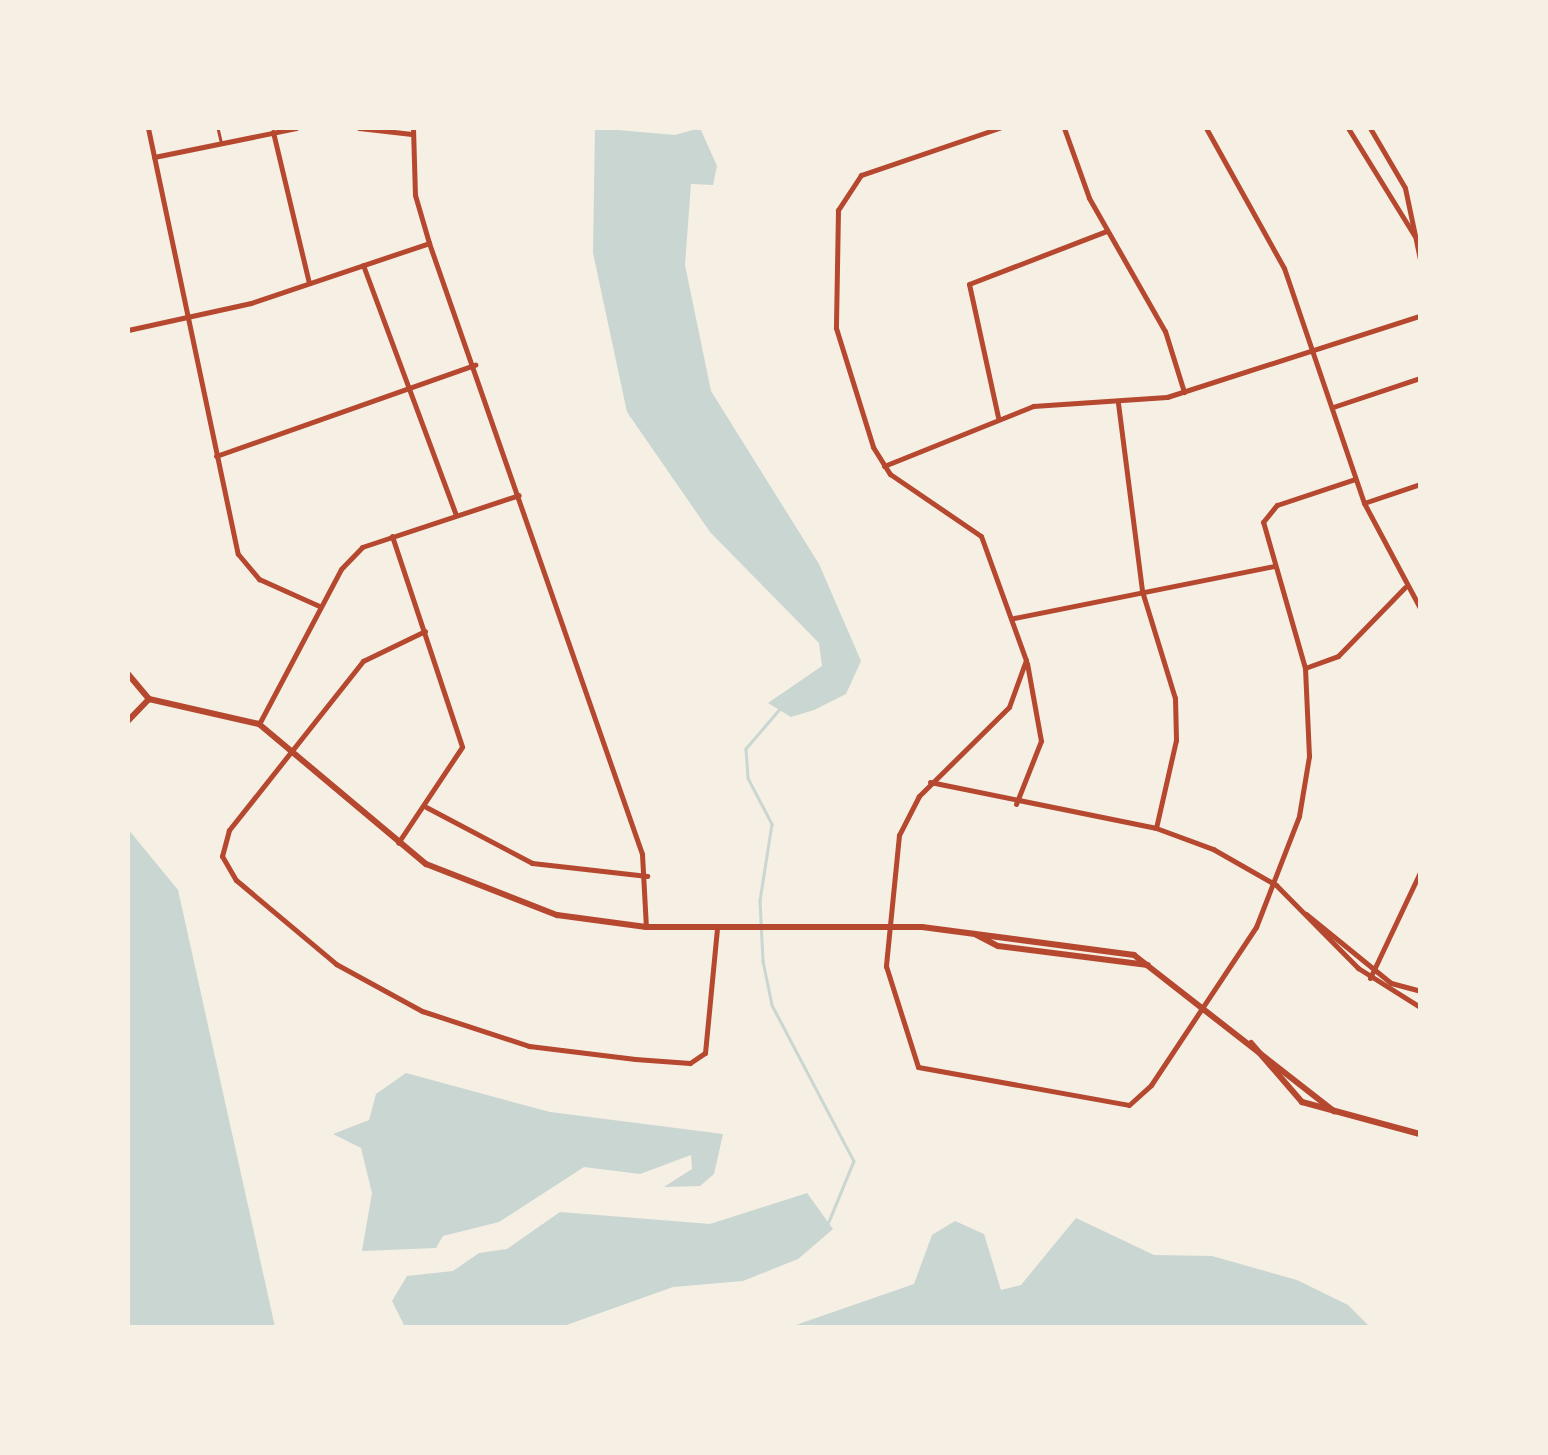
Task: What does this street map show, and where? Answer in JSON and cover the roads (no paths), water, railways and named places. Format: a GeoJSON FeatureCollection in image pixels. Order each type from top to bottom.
{"type":"FeatureCollection","features":[{"type":"Feature","properties":{"kind":"street"},"geometry":{"type":"LineString","coordinates":[[148,128],[216,456],[244,565],[320,606]]}},
{"type":"Feature","properties":{"kind":"street"},"geometry":{"type":"LineString","coordinates":[[154,157],[296,128]]}},
{"type":"Feature","properties":{"kind":"street"},"geometry":{"type":"LineString","coordinates":[[359,128],[413,130],[429,243],[475,365],[647,876],[646,927]]}},
{"type":"Feature","properties":{"kind":"street"},"geometry":{"type":"LineString","coordinates":[[999,128],[861,175],[845,189],[836,328],[884,466],[981,536],[1014,618],[1041,741],[1016,804]]}},
{"type":"Feature","properties":{"kind":"street"},"geometry":{"type":"LineString","coordinates":[[1064,128],[1106,231],[1156,312],[1184,392]]}},
{"type":"Feature","properties":{"kind":"street"},"geometry":{"type":"LineString","coordinates":[[1206,128],[1284,268],[1364,503],[1404,587],[1420,608]]}},
{"type":"Feature","properties":{"kind":"street"},"geometry":{"type":"LineString","coordinates":[[1348,128],[1418,242]]}},
{"type":"Feature","properties":{"kind":"street"},"geometry":{"type":"LineString","coordinates":[[1370,128],[1405,188],[1420,259]]}},
{"type":"Feature","properties":{"kind":"street"},"geometry":{"type":"LineString","coordinates":[[272,132],[309,283]]}},
{"type":"Feature","properties":{"kind":"street"},"geometry":{"type":"LineString","coordinates":[[998,418],[969,284],[1106,231]]}},
{"type":"Feature","properties":{"kind":"street"},"geometry":{"type":"LineString","coordinates":[[128,330],[309,283],[429,243]]}},
{"type":"Feature","properties":{"kind":"street"},"geometry":{"type":"LineString","coordinates":[[363,265],[412,387],[456,516]]}},
{"type":"Feature","properties":{"kind":"street"},"geometry":{"type":"LineString","coordinates":[[884,466],[998,418],[1184,392],[1420,316]]}},
{"type":"Feature","properties":{"kind":"street"},"geometry":{"type":"LineString","coordinates":[[216,456],[475,365]]}},
{"type":"Feature","properties":{"kind":"street"},"geometry":{"type":"LineString","coordinates":[[1332,408],[1420,378]]}},
{"type":"Feature","properties":{"kind":"street"},"geometry":{"type":"LineString","coordinates":[[1118,403],[1142,591],[1176,698],[1176,740],[1156,828]]}},
{"type":"Feature","properties":{"kind":"street"},"geometry":{"type":"LineString","coordinates":[[1026,660],[1009,707],[930,782],[902,825],[887,924],[888,982],[918,1068],[1129,1105],[1207,1003],[1276,885],[1305,787],[1305,668],[1276,566],[1266,514],[1355,479]]}},
{"type":"Feature","properties":{"kind":"street"},"geometry":{"type":"LineString","coordinates":[[1364,503],[1420,484]]}},
{"type":"Feature","properties":{"kind":"street"},"geometry":{"type":"LineString","coordinates":[[258,724],[320,606],[353,555],[392,536],[519,495]]}},
{"type":"Feature","properties":{"kind":"street"},"geometry":{"type":"LineString","coordinates":[[392,536],[462,747],[398,843]]}},
{"type":"Feature","properties":{"kind":"street"},"geometry":{"type":"LineString","coordinates":[[1014,618],[1276,566]]}},
{"type":"Feature","properties":{"kind":"street"},"geometry":{"type":"LineString","coordinates":[[1305,668],[1338,656],[1404,587]]}},
{"type":"Feature","properties":{"kind":"street"},"geometry":{"type":"LineString","coordinates":[[425,632],[363,662],[292,749],[222,851],[236,880],[352,974],[445,1021],[549,1050],[700,1058],[717,929]]}},
{"type":"Feature","properties":{"kind":"street"},"geometry":{"type":"LineString","coordinates":[[128,674],[149,699],[196,702],[258,724],[398,843],[511,902],[646,927],[734,929],[887,924],[974,933],[998,946],[1148,965],[1207,1003],[1334,1111]]}},
{"type":"Feature","properties":{"kind":"street"},"geometry":{"type":"LineString","coordinates":[[128,721],[149,699]]}},
{"type":"Feature","properties":{"kind":"street"},"geometry":{"type":"LineString","coordinates":[[930,782],[1016,804],[1156,828],[1276,885],[1370,978],[1420,1006]]}},
{"type":"Feature","properties":{"kind":"street"},"geometry":{"type":"LineString","coordinates":[[426,806],[532,863],[647,876]]}},
{"type":"Feature","properties":{"kind":"street"},"geometry":{"type":"LineString","coordinates":[[1370,978],[1420,872]]}},
{"type":"Feature","properties":{"kind":"street"},"geometry":{"type":"LineString","coordinates":[[1306,914],[1376,970],[1420,990]]}},
{"type":"Feature","properties":{"kind":"street"},"geometry":{"type":"LineString","coordinates":[[1250,1042],[1288,1092],[1334,1111],[1420,1134]]}},
{"type":"Feature","properties":{"kind":"lane"},"geometry":{"type":"LineString","coordinates":[[218,128],[221,142]]}},
{"type":"Feature","properties":{"kind":"waterway"},"geometry":{"type":"LineString","coordinates":[[781,708],[746,749],[748,778],[772,824],[760,901],[763,961],[772,1005],[854,1161],[829,1222]]}}]}
